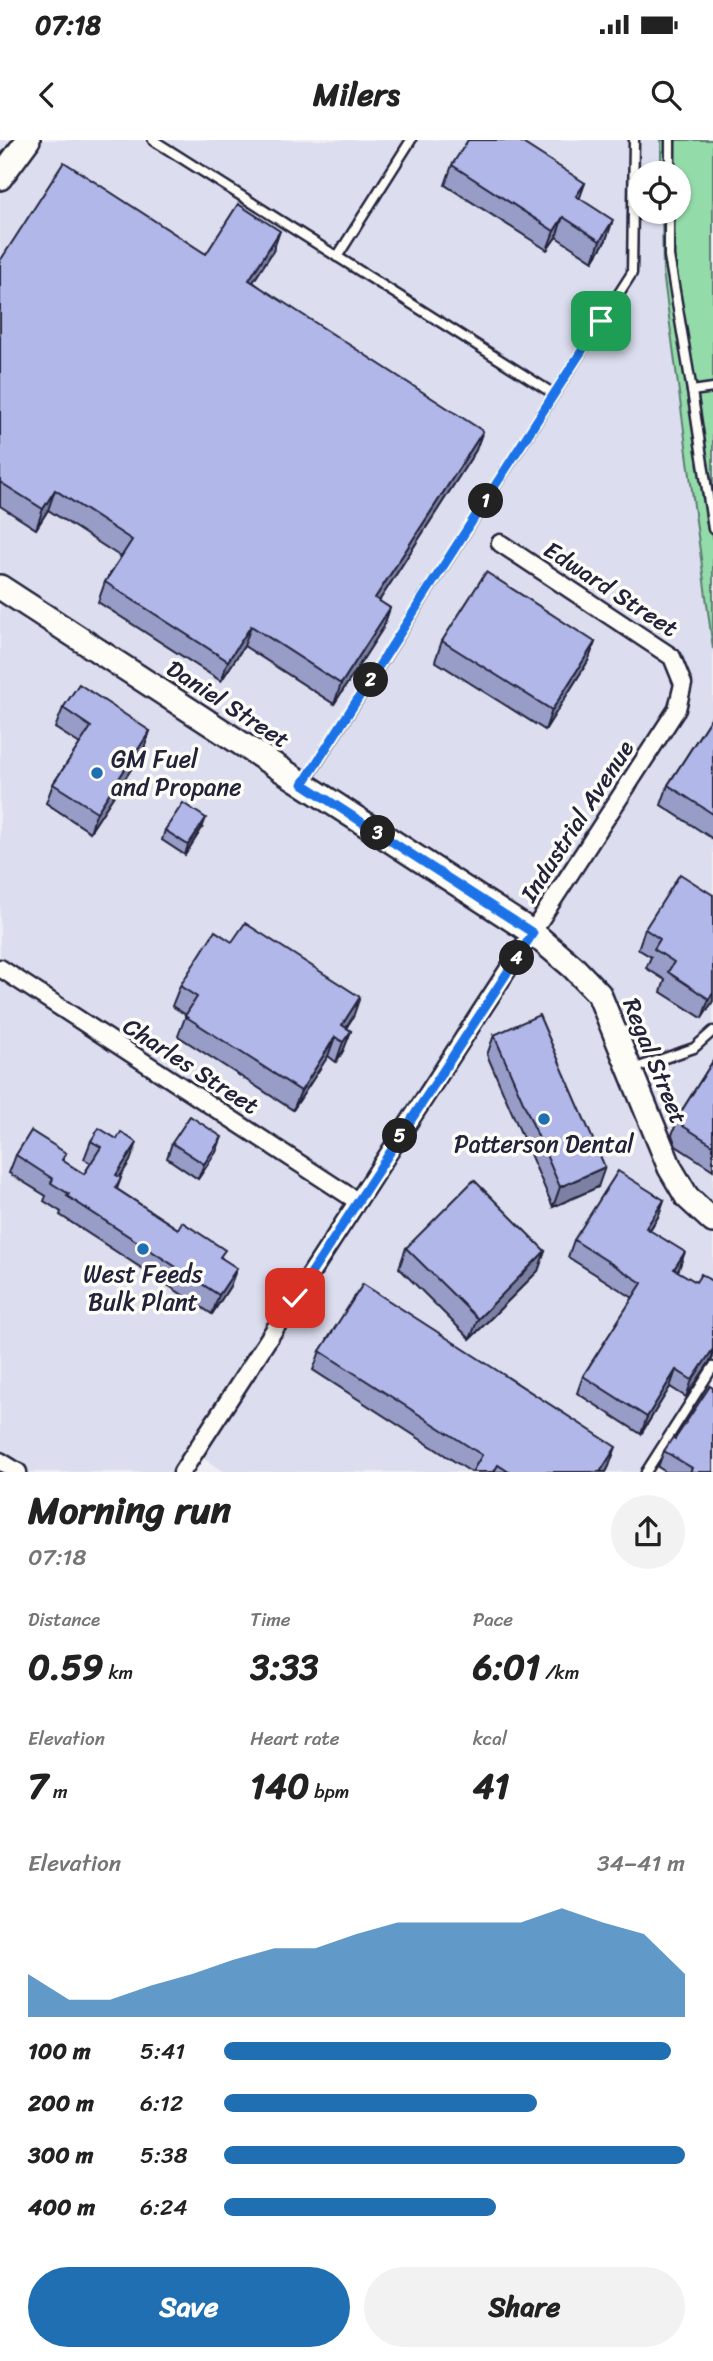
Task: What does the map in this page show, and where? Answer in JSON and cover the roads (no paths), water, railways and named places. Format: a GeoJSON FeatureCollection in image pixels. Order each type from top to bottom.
{"type":"FeatureCollection","features":[{"type":"Feature","properties":{"kind":"street"},"geometry":{"type":"LineString","coordinates":[[0,178],[27,140]]}},
{"type":"Feature","properties":{"kind":"street","name":"Edward Street"},"geometry":{"type":"LineString","coordinates":[[500,543],[672,657],[683,684]]}},
{"type":"Feature","properties":{"kind":"street","name":"Daniel Street"},"geometry":{"type":"LineString","coordinates":[[0,587],[533,933]]}},
{"type":"Feature","properties":{"kind":"street","name":"Industrial Avenue"},"geometry":{"type":"LineString","coordinates":[[182,1472],[677,709],[683,684]]}},
{"type":"Feature","properties":{"kind":"street","name":"Regal Street"},"geometry":{"type":"LineString","coordinates":[[533,933],[573,967],[599,994],[670,1168],[687,1197],[713,1221]]}},
{"type":"Feature","properties":{"kind":"street","name":"Charles Street"},"geometry":{"type":"LineString","coordinates":[[0,968],[357,1201]]}},
{"type":"Feature","properties":{"kind":"street"},"geometry":{"type":"LineString","coordinates":[[0,1461],[18,1472]]}},
{"type":"Feature","properties":{"kind":"lane"},"geometry":{"type":"LineString","coordinates":[[153,140],[554,394]]}},
{"type":"Feature","properties":{"kind":"lane"},"geometry":{"type":"LineString","coordinates":[[337,257],[411,140]]}},
{"type":"Feature","properties":{"kind":"lane"},"geometry":{"type":"LineString","coordinates":[[303,784],[632,273],[634,140]]}},
{"type":"Feature","properties":{"kind":"lane"},"geometry":{"type":"LineString","coordinates":[[670,140],[670,161]]}},
{"type":"Feature","properties":{"kind":"lane"},"geometry":{"type":"LineString","coordinates":[[669,224],[669,256],[713,529]]}},
{"type":"Feature","properties":{"kind":"lane"},"geometry":{"type":"LineString","coordinates":[[692,391],[713,388]]}},
{"type":"Feature","properties":{"kind":"lane"},"geometry":{"type":"LineString","coordinates":[[630,1070],[694,1048],[713,1031]]}},
{"type":"Feature","properties":{"kind":"lane"},"geometry":{"type":"LineString","coordinates":[[646,1472],[713,1367]]}},
{"type":"Feature","properties":{"kind":"place","name":"GM Fuel and Propane"},"geometry":{"type":"Point","coordinates":[97,773]}},
{"type":"Feature","properties":{"kind":"place","name":"Patterson Dental"},"geometry":{"type":"Point","coordinates":[544,1119]}},
{"type":"Feature","properties":{"kind":"place","name":"West Feeds Bulk Plant"},"geometry":{"type":"Point","coordinates":[143,1249]}}]}
